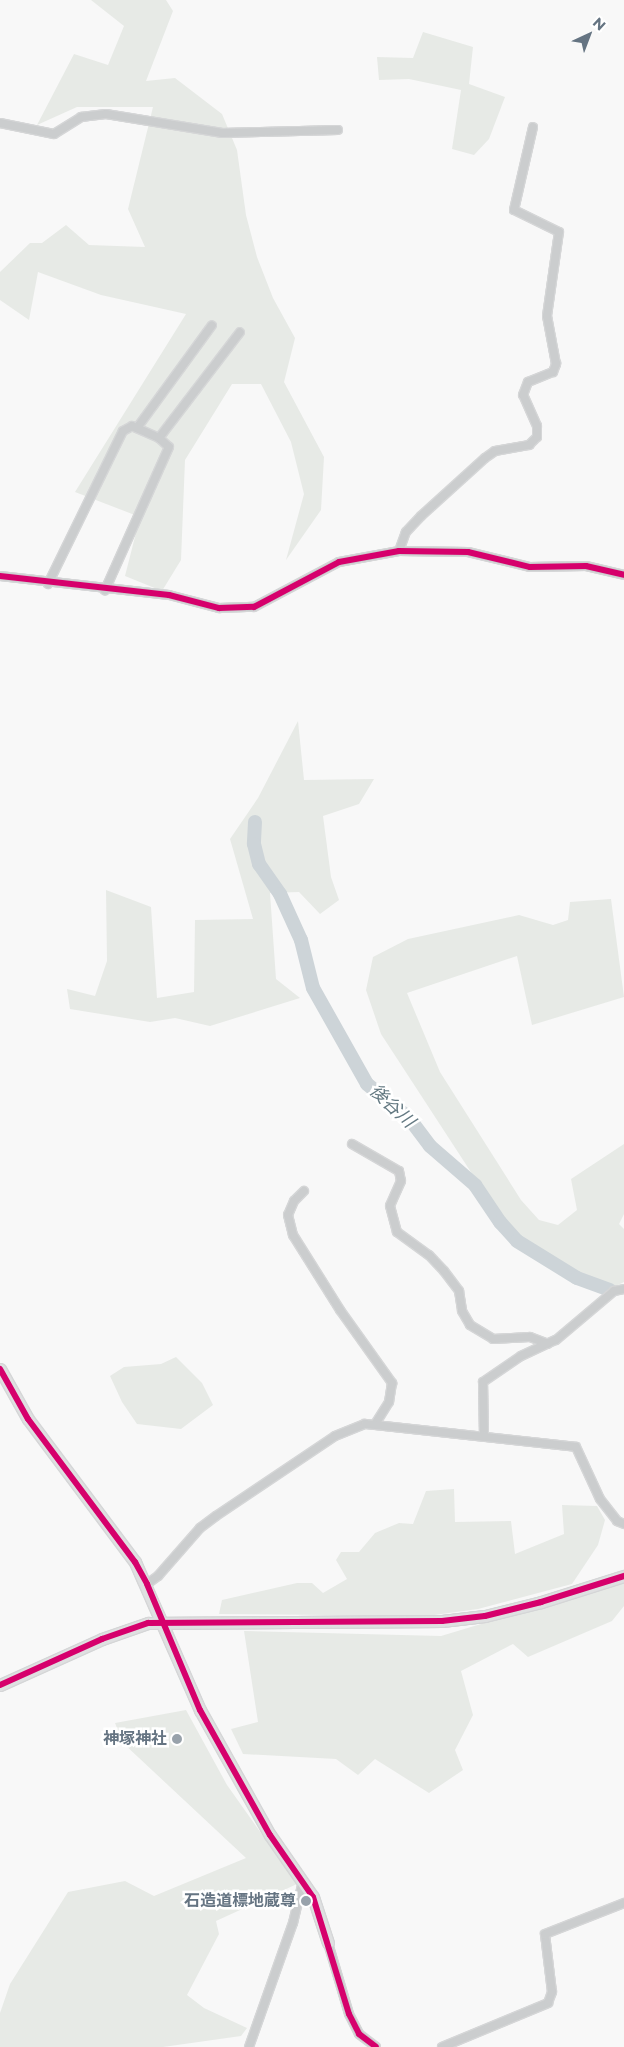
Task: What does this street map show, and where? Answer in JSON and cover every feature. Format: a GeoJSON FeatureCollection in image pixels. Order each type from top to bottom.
{"type":"FeatureCollection","features":[{"type":"Feature","properties":{"kind":"street"},"geometry":{"type":"LineString","coordinates":[[0,122],[54,134],[80,117],[106,114],[222,133],[338,130]]}},
{"type":"Feature","properties":{"kind":"street"},"geometry":{"type":"LineString","coordinates":[[399,551],[406,532],[485,458],[494,451],[528,444],[537,437],[537,426],[523,395],[528,382],[553,372],[556,364],[548,316],[559,232],[514,210],[533,127]]}},
{"type":"Feature","properties":{"kind":"street"},"geometry":{"type":"LineString","coordinates":[[138,428],[212,325]]}},
{"type":"Feature","properties":{"kind":"street"},"geometry":{"type":"LineString","coordinates":[[159,438],[240,332]]}},
{"type":"Feature","properties":{"kind":"street"},"geometry":{"type":"LineString","coordinates":[[48,584],[123,431],[127,427],[138,428],[159,438],[169,447],[105,590]]}},
{"type":"Feature","properties":{"kind":"street"},"geometry":{"type":"LineString","coordinates":[[0,576],[48,584],[169,595],[219,608],[254,607],[339,562],[399,551],[468,552],[530,568],[586,566],[624,575]]}},
{"type":"Feature","properties":{"kind":"street"},"geometry":{"type":"LineString","coordinates":[[352,1144],[399,1171],[402,1181],[390,1206],[398,1232],[422,1250],[444,1271],[459,1291],[462,1311],[470,1325],[493,1339],[530,1337],[548,1344]]}},
{"type":"Feature","properties":{"kind":"street"},"geometry":{"type":"LineString","coordinates":[[304,1191],[294,1201],[288,1215],[293,1235],[340,1310],[392,1384],[389,1402],[376,1423]]}},
{"type":"Feature","properties":{"kind":"street"},"geometry":{"type":"LineString","coordinates":[[484,1437],[483,1382],[520,1356],[548,1344],[614,1291],[624,1288]]}},
{"type":"Feature","properties":{"kind":"street"},"geometry":{"type":"LineString","coordinates":[[0,1369],[28,1419],[135,1562],[147,1584],[200,1710],[270,1835],[303,1881],[319,1912],[349,2014],[359,2034],[376,2047]]}},
{"type":"Feature","properties":{"kind":"street"},"geometry":{"type":"LineString","coordinates":[[147,1584],[158,1576],[200,1528],[216,1516],[334,1436],[356,1426],[376,1423],[576,1447],[600,1499],[617,1521],[624,1524]]}},
{"type":"Feature","properties":{"kind":"street"},"geometry":{"type":"LineString","coordinates":[[0,1685],[116,1633],[163,1621],[442,1621],[485,1616],[541,1602],[624,1576]]}},
{"type":"Feature","properties":{"kind":"street"},"geometry":{"type":"LineString","coordinates":[[249,2047],[293,1923],[303,1881]]}},
{"type":"Feature","properties":{"kind":"street"},"geometry":{"type":"LineString","coordinates":[[442,2047],[525,2015],[548,2003],[552,1992],[545,1934],[624,1903]]}},
{"type":"Feature","properties":{"kind":"shaded area"},"geometry":{"type":"Polygon","coordinates":[[[91,0],[166,0],[173,11],[146,81],[175,78],[222,114],[237,150],[246,215],[257,257],[273,298],[295,338],[284,382],[324,457],[321,510],[286,560],[304,494],[291,442],[261,384],[232,384],[185,460],[181,560],[162,591],[125,576],[140,517],[75,492],[186,314],[101,295],[38,272],[29,320],[0,300],[0,272],[30,243],[42,243],[66,225],[89,245],[145,247],[128,209],[153,107],[77,107],[37,125],[74,54],[108,65],[124,26],[91,0]]]}},
{"type":"Feature","properties":{"kind":"shaded area"},"geometry":{"type":"Polygon","coordinates":[[[423,32],[473,47],[469,84],[505,97],[489,139],[474,155],[452,149],[461,90],[409,79],[379,80],[377,57],[413,58],[423,32]]]}},
{"type":"Feature","properties":{"kind":"shaded area"},"geometry":{"type":"Polygon","coordinates":[[[298,721],[304,780],[374,779],[359,804],[323,816],[331,877],[339,900],[320,914],[299,892],[270,893],[276,979],[300,998],[210,1026],[175,1018],[150,1022],[70,1009],[67,989],[95,996],[107,961],[106,890],[151,907],[157,998],[194,992],[195,920],[253,919],[230,839],[258,798],[298,721]]]}},
{"type":"Feature","properties":{"kind":"shaded area"},"geometry":{"type":"Polygon","coordinates":[[[611,899],[624,997],[532,1025],[517,956],[407,993],[440,1072],[521,1200],[539,1220],[558,1225],[577,1210],[571,1179],[624,1144],[624,1214],[619,1224],[624,1229],[624,1282],[612,1288],[590,1282],[529,1248],[508,1229],[381,1034],[366,990],[373,957],[408,939],[519,915],[553,925],[568,920],[570,902],[611,899]]]}},
{"type":"Feature","properties":{"kind":"shaded area"},"geometry":{"type":"Polygon","coordinates":[[[176,1357],[202,1383],[213,1405],[181,1429],[137,1424],[122,1402],[110,1376],[124,1367],[161,1364],[176,1357]]]}},
{"type":"Feature","properties":{"kind":"shaded area"},"geometry":{"type":"Polygon","coordinates":[[[454,1489],[455,1522],[511,1521],[515,1554],[564,1534],[562,1505],[597,1506],[605,1520],[598,1545],[572,1584],[478,1609],[427,1616],[219,1614],[222,1600],[297,1583],[312,1583],[323,1593],[347,1579],[336,1560],[341,1552],[359,1552],[375,1533],[399,1523],[413,1524],[426,1491],[454,1489]]]}},
{"type":"Feature","properties":{"kind":"shaded area"},"geometry":{"type":"Polygon","coordinates":[[[624,1581],[624,1606],[612,1621],[528,1657],[513,1644],[461,1671],[473,1715],[455,1750],[463,1770],[429,1793],[375,1759],[358,1775],[336,1759],[243,1754],[231,1729],[258,1722],[244,1631],[441,1636],[624,1581]]]}},
{"type":"Feature","properties":{"kind":"shaded area"},"geometry":{"type":"Polygon","coordinates":[[[186,1710],[227,1785],[297,1884],[216,1921],[219,1934],[187,1995],[204,2008],[247,2028],[241,2036],[163,2047],[0,2047],[0,2013],[10,1984],[68,1892],[125,1881],[154,1896],[246,1858],[123,1743],[115,1723],[186,1710]]]}},
{"type":"Feature","properties":{"kind":"waterway","name":"後谷川"},"geometry":{"type":"LineString","coordinates":[[255,822],[254,844],[259,864],[280,894],[301,940],[313,988],[367,1084],[409,1118],[430,1146],[475,1185],[500,1222],[517,1241],[577,1278],[610,1290]]}},
{"type":"Feature","properties":{"kind":"cycle path"},"geometry":{"type":"LineString","coordinates":[[0,576],[169,595],[219,608],[254,607],[339,562],[399,551],[468,552],[530,567],[586,566],[624,575]]}},
{"type":"Feature","properties":{"kind":"cycle path"},"geometry":{"type":"LineString","coordinates":[[0,1369],[28,1419],[135,1562],[147,1584],[200,1710],[270,1835],[313,1897],[349,2014],[359,2034],[376,2047]]}},
{"type":"Feature","properties":{"kind":"cycle path"},"geometry":{"type":"LineString","coordinates":[[0,1685],[102,1639],[148,1623],[442,1621],[485,1616],[541,1602],[624,1576]]}},
{"type":"Feature","properties":{"kind":"place","name":"神塚神社"},"geometry":{"type":"Point","coordinates":[177,1739]}},
{"type":"Feature","properties":{"kind":"place","name":"石造道標地蔵尊"},"geometry":{"type":"Point","coordinates":[306,1901]}}]}
